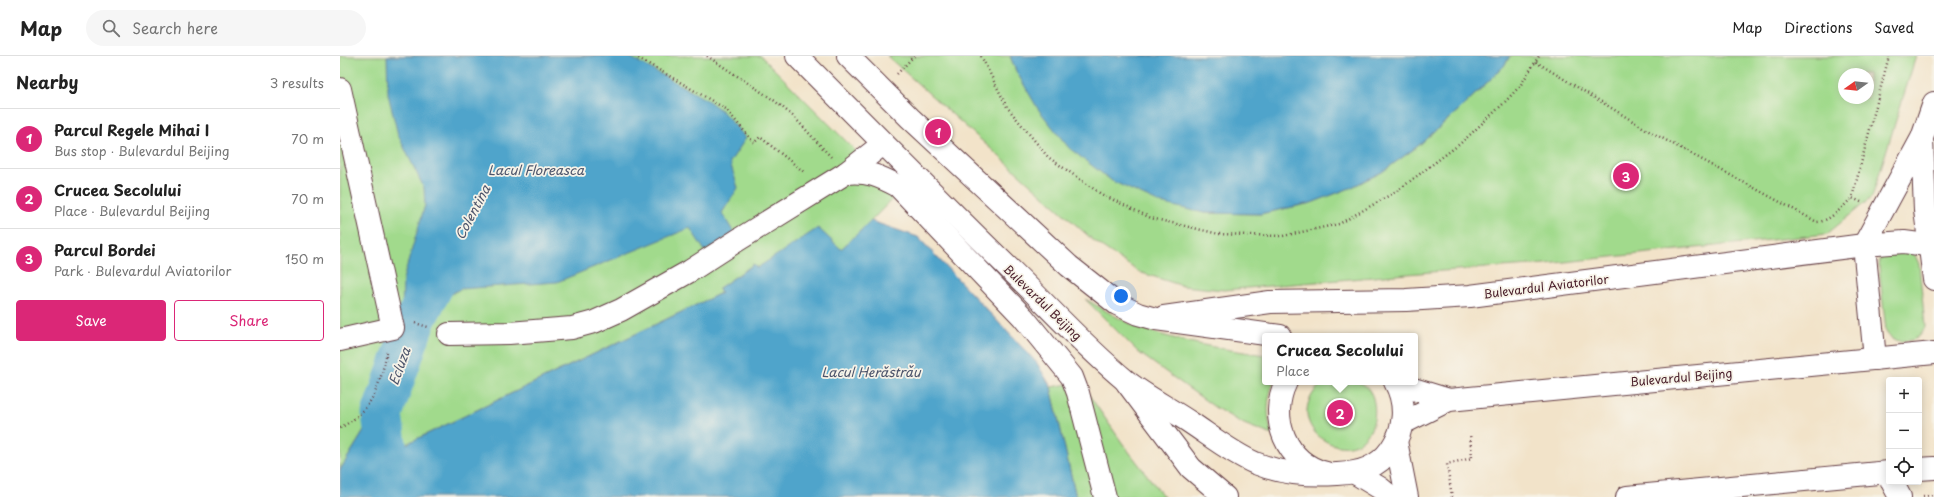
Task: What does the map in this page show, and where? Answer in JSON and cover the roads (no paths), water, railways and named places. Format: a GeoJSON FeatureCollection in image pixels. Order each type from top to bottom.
{"type":"FeatureCollection","features":[{"type":"Feature","properties":{"kind":"street","name":"Bulevardul Beijing"},"geometry":{"type":"LineString","coordinates":[[797,56],[883,144],[1092,350],[1125,380],[1236,453],[1256,463],[1279,471],[1307,476],[1355,473],[1377,464],[1388,454],[1400,432],[1402,398],[1397,385]]}},
{"type":"Feature","properties":{"kind":"street"},"geometry":{"type":"LineString","coordinates":[[848,56],[910,118],[1069,266],[1117,304],[1138,314],[1156,319],[1262,334]]}},
{"type":"Feature","properties":{"kind":"street"},"geometry":{"type":"LineString","coordinates":[[340,89],[393,328],[340,340]]}},
{"type":"Feature","properties":{"kind":"street"},"geometry":{"type":"LineString","coordinates":[[1875,359],[1864,246],[1922,138],[1934,103]]}},
{"type":"Feature","properties":{"kind":"street"},"geometry":{"type":"LineString","coordinates":[[1922,138],[1924,189],[1932,245],[1934,279]]}},
{"type":"Feature","properties":{"kind":"street"},"geometry":{"type":"LineString","coordinates":[[449,334],[509,333],[572,328],[594,322],[621,310],[710,259],[846,173],[883,144]]}},
{"type":"Feature","properties":{"kind":"street"},"geometry":{"type":"LineString","coordinates":[[846,173],[861,172],[873,174],[898,186],[1016,308],[1072,377],[1078,393],[1105,497]]}},
{"type":"Feature","properties":{"kind":"street","name":"Bulevardul Aviatorilor"},"geometry":{"type":"LineString","coordinates":[[1156,319],[1270,302],[1406,300],[1470,296],[1864,246],[1904,242],[1932,245]]}},
{"type":"Feature","properties":{"kind":"street","name":"Bulevardul Beijing"},"geometry":{"type":"LineString","coordinates":[[1402,385],[1449,400],[1924,354]]}},
{"type":"Feature","properties":{"kind":"street"},"geometry":{"type":"LineString","coordinates":[[1125,380],[1191,468],[1224,497]]}},
{"type":"Feature","properties":{"kind":"street","name":"Bulevardul Beijing"},"geometry":{"type":"LineString","coordinates":[[1285,385],[1282,391],[1279,416],[1280,428],[1285,440],[1291,450],[1305,463],[1321,471],[1334,474]]}},
{"type":"Feature","properties":{"kind":"street","name":"Bulevardul Beijing"},"geometry":{"type":"LineString","coordinates":[[1400,432],[1449,400]]}},
{"type":"Feature","properties":{"kind":"street"},"geometry":{"type":"LineString","coordinates":[[1400,432],[1407,497]]}},
{"type":"Feature","properties":{"kind":"street"},"geometry":{"type":"LineString","coordinates":[[1922,469],[1934,468]]}},
{"type":"Feature","properties":{"kind":"street"},"geometry":{"type":"LineString","coordinates":[[1355,473],[1380,488],[1391,497]]}},
{"type":"Feature","properties":{"kind":"street"},"geometry":{"type":"LineString","coordinates":[[1628,497],[1886,476]]}},
{"type":"Feature","properties":{"kind":"street"},"geometry":{"type":"LineString","coordinates":[[1894,485],[1900,497]]}},
{"type":"Feature","properties":{"kind":"water","name":"Lacul Floreasca"},"geometry":{"type":"Polygon","coordinates":[[[387,56],[628,56],[707,100],[722,111],[746,138],[730,162],[738,188],[722,213],[734,233],[705,251],[690,228],[557,282],[460,289],[441,302],[425,320],[402,312],[403,279],[425,205],[424,188],[398,135],[388,94],[387,56]]]}},
{"type":"Feature","properties":{"kind":"water"},"geometry":{"type":"Polygon","coordinates":[[[1010,56],[1510,56],[1504,66],[1461,108],[1418,146],[1382,172],[1350,188],[1311,203],[1260,214],[1204,213],[1160,203],[1112,181],[1069,148],[1038,109],[1016,71],[1010,56]]]}},
{"type":"Feature","properties":{"kind":"water","name":"Lacul Herăstrău"},"geometry":{"type":"Polygon","coordinates":[[[871,221],[918,237],[1037,363],[1051,387],[1076,497],[340,497],[340,470],[375,413],[389,416],[391,439],[394,442],[404,445],[721,293],[719,288],[754,264],[757,268],[818,228],[841,249],[871,221]]]}},
{"type":"Feature","properties":{"kind":"waterway","name":"Ecluza"},"geometry":{"type":"LineString","coordinates":[[393,497],[382,414],[416,318],[442,269]]}},
{"type":"Feature","properties":{"kind":"place","name":"Parcul Regele Mihai I"},"geometry":{"type":"Point","coordinates":[938,132]}},
{"type":"Feature","properties":{"kind":"place","name":"Parcul Bordei"},"geometry":{"type":"Point","coordinates":[1626,176]}},
{"type":"Feature","properties":{"kind":"place","name":"Crucea Secolului"},"geometry":{"type":"Point","coordinates":[1340,413]}},
{"type":"Feature","properties":{"kind":"water label","name":"Colentina"},"geometry":{"type":"Point","coordinates":[472,212]}}]}
